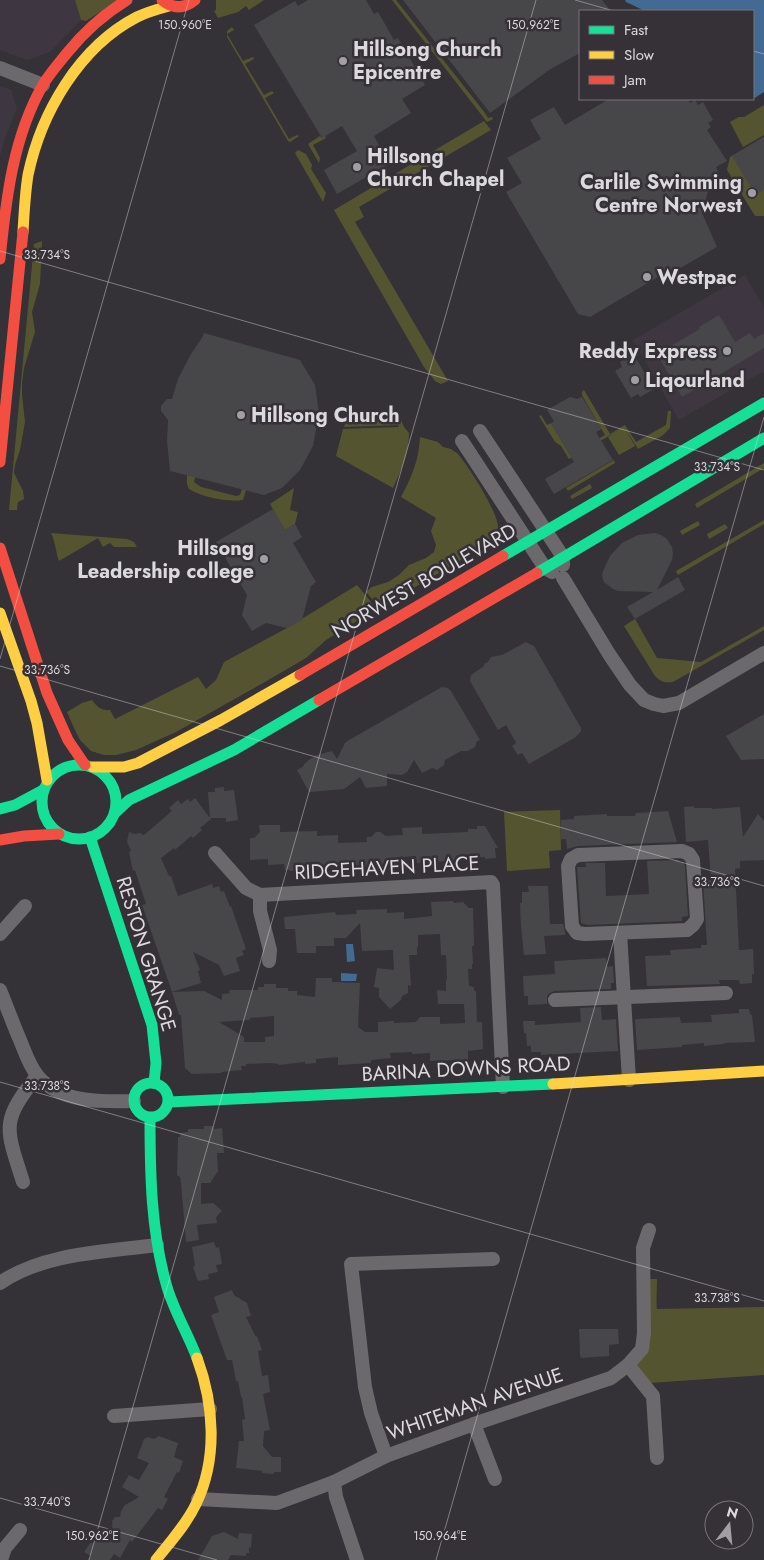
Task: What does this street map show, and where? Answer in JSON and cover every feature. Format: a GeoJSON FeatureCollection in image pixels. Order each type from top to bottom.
{"type":"FeatureCollection","features":[{"type":"Feature","properties":{"kind":"street"},"geometry":{"type":"LineString","coordinates":[[0,259],[11,171],[25,124],[43,85],[59,62],[80,38],[101,18],[127,0]]}},
{"type":"Feature","properties":{"kind":"street"},"geometry":{"type":"LineString","coordinates":[[0,462],[28,177],[33,152],[42,130],[62,90],[93,50],[129,21],[165,3],[175,8],[182,8],[195,0]]}},
{"type":"Feature","properties":{"kind":"street"},"geometry":{"type":"LineString","coordinates":[[0,68],[43,85]]}},
{"type":"Feature","properties":{"kind":"street","name":"NORWEST BOULEVARD"},"geometry":{"type":"LineString","coordinates":[[89,766],[124,767],[150,757],[221,720],[764,403]]}},
{"type":"Feature","properties":{"kind":"street"},"geometry":{"type":"LineString","coordinates":[[480,431],[563,557],[563,578]]}},
{"type":"Feature","properties":{"kind":"street"},"geometry":{"type":"LineString","coordinates":[[115,813],[129,800],[146,791],[234,750],[764,438]]}},
{"type":"Feature","properties":{"kind":"street"},"geometry":{"type":"LineString","coordinates":[[462,442],[545,568],[563,578],[609,654],[630,685],[644,700],[663,706],[679,703],[764,653]]}},
{"type":"Feature","properties":{"kind":"street"},"geometry":{"type":"LineString","coordinates":[[0,548],[47,693],[68,740],[89,766],[104,774],[112,784],[116,803],[115,813],[110,824],[90,838],[77,839],[59,834],[24,836],[0,840]]}},
{"type":"Feature","properties":{"kind":"street"},"geometry":{"type":"LineString","coordinates":[[0,613],[37,723],[45,785],[42,806],[44,814],[51,827],[59,834]]}},
{"type":"Feature","properties":{"kind":"street"},"geometry":{"type":"LineString","coordinates":[[0,810],[15,805],[45,785],[63,767],[74,765],[89,766]]}},
{"type":"Feature","properties":{"kind":"street","name":"RESTON GRANGE"},"geometry":{"type":"LineString","coordinates":[[90,838],[152,1025],[156,1063],[154,1083]]}},
{"type":"Feature","properties":{"kind":"street"},"geometry":{"type":"LineString","coordinates":[[673,851],[682,851],[689,854],[693,860],[697,919],[693,925],[687,930],[620,933],[577,933],[572,926],[568,866],[571,859],[578,855],[673,851]]}},
{"type":"Feature","properties":{"kind":"street"},"geometry":{"type":"LineString","coordinates":[[215,853],[246,888],[260,895],[260,911],[270,950],[269,960]]}},
{"type":"Feature","properties":{"kind":"street","name":"RIDGEHAVEN PLACE"},"geometry":{"type":"LineString","coordinates":[[260,895],[491,882],[493,885],[503,1086]]}},
{"type":"Feature","properties":{"kind":"street"},"geometry":{"type":"LineString","coordinates":[[0,934],[24,906]]}},
{"type":"Feature","properties":{"kind":"street"},"geometry":{"type":"LineString","coordinates":[[620,933],[628,1080]]}},
{"type":"Feature","properties":{"kind":"street"},"geometry":{"type":"LineString","coordinates":[[0,990],[30,1064],[37,1076],[48,1086],[60,1093],[73,1097],[110,1102],[134,1101]]}},
{"type":"Feature","properties":{"kind":"street"},"geometry":{"type":"LineString","coordinates":[[555,1000],[726,993]]}},
{"type":"Feature","properties":{"kind":"street","name":"BARINA DOWNS ROAD"},"geometry":{"type":"LineString","coordinates":[[169,1102],[628,1080],[764,1071]]}},
{"type":"Feature","properties":{"kind":"street"},"geometry":{"type":"LineString","coordinates":[[23,1182],[10,1142],[9,1121],[21,1095],[37,1076]]}},
{"type":"Feature","properties":{"kind":"street"},"geometry":{"type":"LineString","coordinates":[[154,1083],[166,1092],[169,1102],[160,1116],[150,1118],[137,1111],[134,1101],[137,1090],[142,1086],[154,1083]]}},
{"type":"Feature","properties":{"kind":"street"},"geometry":{"type":"LineString","coordinates":[[150,1118],[150,1177],[157,1245],[168,1287],[207,1387],[212,1427],[208,1464],[198,1499],[186,1520],[156,1560]]}},
{"type":"Feature","properties":{"kind":"street","name":"WHITEMAN AVENUE"},"geometry":{"type":"LineString","coordinates":[[198,1499],[277,1503],[334,1482],[386,1456],[611,1378],[628,1365],[642,1349],[644,1333],[643,1248],[649,1230]]}},
{"type":"Feature","properties":{"kind":"street"},"geometry":{"type":"LineString","coordinates":[[0,1283],[17,1272],[62,1258],[157,1245]]}},
{"type":"Feature","properties":{"kind":"street"},"geometry":{"type":"LineString","coordinates":[[386,1456],[371,1413],[365,1386],[351,1264],[493,1259]]}},
{"type":"Feature","properties":{"kind":"street"},"geometry":{"type":"LineString","coordinates":[[628,1365],[652,1396],[657,1458]]}},
{"type":"Feature","properties":{"kind":"street"},"geometry":{"type":"LineString","coordinates":[[114,1416],[210,1409]]}},
{"type":"Feature","properties":{"kind":"street"},"geometry":{"type":"LineString","coordinates":[[474,1424],[495,1479]]}},
{"type":"Feature","properties":{"kind":"street"},"geometry":{"type":"LineString","coordinates":[[334,1482],[336,1498],[357,1560]]}},
{"type":"Feature","properties":{"kind":"street"},"geometry":{"type":"LineString","coordinates":[[1,1560],[5,1548],[20,1530]]}},
{"type":"Feature","properties":{"kind":"shaded area"},"geometry":{"type":"Polygon","coordinates":[[[0,0],[75,0],[81,20],[50,52],[27,60],[0,50],[0,0]]]}},
{"type":"Feature","properties":{"kind":"shaded area"},"geometry":{"type":"Polygon","coordinates":[[[0,86],[11,90],[17,108],[0,156],[0,86]]]}},
{"type":"Feature","properties":{"kind":"shaded area"},"geometry":{"type":"Polygon","coordinates":[[[745,275],[764,308],[764,371],[679,420],[633,340],[745,275]]]}},
{"type":"Feature","properties":{"kind":"green space"},"geometry":{"type":"Polygon","coordinates":[[[75,0],[119,0],[86,21],[81,20],[75,0]]]}},
{"type":"Feature","properties":{"kind":"green space"},"geometry":{"type":"Polygon","coordinates":[[[216,0],[264,0],[249,10],[246,6],[238,12],[218,18],[214,11],[216,10],[216,0]]]}},
{"type":"Feature","properties":{"kind":"green space"},"geometry":{"type":"Polygon","coordinates":[[[392,0],[396,0],[488,118],[492,117],[493,119],[487,122],[392,0]]]}},
{"type":"Feature","properties":{"kind":"green space"},"geometry":{"type":"Polygon","coordinates":[[[232,27],[234,30],[227,34],[227,31],[232,27]]]}},
{"type":"Feature","properties":{"kind":"green space"},"geometry":{"type":"Polygon","coordinates":[[[227,34],[243,61],[253,57],[254,59],[245,64],[264,95],[272,91],[274,93],[265,98],[289,139],[297,135],[299,136],[290,142],[227,37],[227,34]]]}},
{"type":"Feature","properties":{"kind":"green space"},"geometry":{"type":"Polygon","coordinates":[[[764,105],[764,135],[743,147],[730,122],[739,117],[744,117],[764,105]]]}},
{"type":"Feature","properties":{"kind":"green space"},"geometry":{"type":"Polygon","coordinates":[[[484,121],[491,130],[359,207],[364,217],[355,222],[448,381],[441,384],[435,381],[424,367],[334,210],[484,121]]]}},
{"type":"Feature","properties":{"kind":"green space"},"geometry":{"type":"Polygon","coordinates":[[[320,136],[322,138],[325,136],[326,138],[313,145],[320,158],[319,163],[308,144],[320,136]]]}},
{"type":"Feature","properties":{"kind":"green space","name":"Carlile Swimming Centre Norwest"},"geometry":{"type":"Polygon","coordinates":[[[764,137],[764,216],[755,216],[727,170],[730,157],[764,137]]]}},
{"type":"Feature","properties":{"kind":"green space"},"geometry":{"type":"Polygon","coordinates":[[[298,150],[306,154],[312,165],[311,169],[326,193],[323,202],[295,153],[298,150]]]}},
{"type":"Feature","properties":{"kind":"green space"},"geometry":{"type":"Polygon","coordinates":[[[42,241],[40,284],[32,312],[35,332],[24,368],[22,383],[25,422],[14,473],[23,491],[24,499],[18,502],[17,510],[9,510],[34,244],[42,241]]]}},
{"type":"Feature","properties":{"kind":"green space"},"geometry":{"type":"Polygon","coordinates":[[[584,390],[610,434],[625,425],[636,442],[666,425],[668,411],[671,411],[670,428],[662,436],[638,449],[624,427],[635,446],[619,455],[608,437],[619,430],[569,459],[561,446],[555,442],[539,416],[541,415],[547,425],[551,423],[570,455],[605,435],[582,395],[584,390]]]}},
{"type":"Feature","properties":{"kind":"green space"},"geometry":{"type":"Polygon","coordinates":[[[401,420],[409,433],[409,440],[404,461],[393,488],[336,456],[343,429],[399,427],[398,425],[344,427],[346,422],[401,420]]]}},
{"type":"Feature","properties":{"kind":"green space"},"geometry":{"type":"Polygon","coordinates":[[[420,437],[438,442],[443,447],[451,449],[458,454],[494,512],[498,531],[488,544],[378,609],[366,592],[372,587],[388,582],[409,565],[426,558],[434,552],[436,545],[431,531],[436,518],[401,497],[414,468],[420,437]]]}},
{"type":"Feature","properties":{"kind":"green space"},"geometry":{"type":"Polygon","coordinates":[[[614,460],[615,463],[568,491],[566,488],[614,460]]]}},
{"type":"Feature","properties":{"kind":"green space"},"geometry":{"type":"Polygon","coordinates":[[[764,463],[764,468],[697,508],[695,504],[764,463]]]}},
{"type":"Feature","properties":{"kind":"green space"},"geometry":{"type":"Polygon","coordinates":[[[187,475],[195,477],[194,482],[201,487],[236,496],[240,495],[242,489],[246,490],[243,500],[216,499],[195,492],[189,489],[187,475]]]}},
{"type":"Feature","properties":{"kind":"green space"},"geometry":{"type":"Polygon","coordinates":[[[590,484],[592,488],[572,499],[570,496],[590,484]]]}},
{"type":"Feature","properties":{"kind":"green space"},"geometry":{"type":"Polygon","coordinates":[[[294,488],[290,510],[298,512],[295,524],[285,530],[270,504],[294,488]]]}},
{"type":"Feature","properties":{"kind":"green space"},"geometry":{"type":"Polygon","coordinates":[[[764,520],[764,524],[678,575],[676,571],[764,520]]]}},
{"type":"Feature","properties":{"kind":"green space"},"geometry":{"type":"Polygon","coordinates":[[[698,521],[700,525],[682,535],[680,531],[698,521]]]}},
{"type":"Feature","properties":{"kind":"green space"},"geometry":{"type":"Polygon","coordinates":[[[725,524],[728,528],[709,539],[707,534],[725,524]]]}},
{"type":"Feature","properties":{"kind":"green space"},"geometry":{"type":"Polygon","coordinates":[[[51,533],[127,539],[134,542],[137,547],[114,547],[110,543],[103,547],[98,538],[59,561],[51,533]]]}},
{"type":"Feature","properties":{"kind":"green space"},"geometry":{"type":"Polygon","coordinates":[[[357,585],[375,610],[326,640],[306,658],[176,732],[136,750],[116,755],[104,755],[91,751],[80,740],[67,712],[82,703],[92,700],[100,708],[110,710],[115,719],[198,677],[206,689],[216,680],[224,662],[287,628],[357,585]]]}},
{"type":"Feature","properties":{"kind":"green space"},"geometry":{"type":"Polygon","coordinates":[[[635,619],[657,658],[701,662],[764,626],[764,630],[673,682],[668,682],[661,681],[655,676],[624,626],[635,619]]]}},
{"type":"Feature","properties":{"kind":"green space"},"geometry":{"type":"Polygon","coordinates":[[[560,810],[561,850],[549,851],[550,868],[507,871],[504,812],[560,810]]]}},
{"type":"Feature","properties":{"kind":"green space"},"geometry":{"type":"Polygon","coordinates":[[[647,1279],[657,1279],[657,1309],[764,1307],[764,1375],[650,1383],[636,1365],[647,1279]]]}},
{"type":"Feature","properties":{"kind":"water"},"geometry":{"type":"Polygon","coordinates":[[[625,0],[764,0],[764,92],[754,98],[754,10],[643,10],[625,0]]]}},
{"type":"Feature","properties":{"kind":"water"},"geometry":{"type":"Polygon","coordinates":[[[346,944],[353,944],[355,961],[347,962],[346,944]]]}},
{"type":"Feature","properties":{"kind":"water"},"geometry":{"type":"Polygon","coordinates":[[[341,973],[357,974],[356,981],[341,981],[341,973]]]}},
{"type":"Feature","properties":{"kind":"building","name":"Hillsong Church Epicentre"},"geometry":{"type":"Polygon","coordinates":[[[308,0],[366,0],[374,14],[378,12],[394,40],[398,38],[425,85],[402,99],[411,113],[374,136],[389,164],[337,194],[324,170],[357,151],[342,126],[322,138],[254,25],[295,1],[298,6],[308,0]]]}},
{"type":"Feature","properties":{"kind":"building"},"geometry":{"type":"Polygon","coordinates":[[[403,0],[602,0],[610,10],[579,10],[579,54],[549,70],[490,113],[403,0]]]}},
{"type":"Feature","properties":{"kind":"building"},"geometry":{"type":"Polygon","coordinates":[[[607,100],[688,100],[690,103],[695,100],[698,105],[703,102],[713,120],[708,123],[711,127],[707,130],[727,161],[716,167],[722,180],[709,187],[702,213],[717,247],[675,271],[663,274],[590,317],[578,314],[506,192],[522,183],[507,158],[541,139],[530,120],[554,107],[565,125],[607,100]]]}},
{"type":"Feature","properties":{"kind":"building"},"geometry":{"type":"Polygon","coordinates":[[[764,137],[764,190],[755,195],[732,156],[764,137]]]}},
{"type":"Feature","properties":{"kind":"building"},"geometry":{"type":"Polygon","coordinates":[[[719,315],[735,342],[750,333],[754,339],[764,333],[764,348],[682,397],[657,354],[700,329],[699,327],[719,315]]]}},
{"type":"Feature","properties":{"kind":"building","name":"Hillsong Church"},"geometry":{"type":"Polygon","coordinates":[[[204,333],[300,360],[315,385],[319,413],[313,446],[300,470],[282,488],[264,495],[170,471],[167,441],[168,420],[161,411],[161,406],[167,399],[172,399],[178,379],[204,333]]]}},
{"type":"Feature","properties":{"kind":"building","name":"Liqourland"},"geometry":{"type":"Polygon","coordinates":[[[633,353],[654,389],[640,397],[638,394],[631,398],[615,371],[622,367],[620,362],[633,353]]]}},
{"type":"Feature","properties":{"kind":"building"},"geometry":{"type":"Polygon","coordinates":[[[570,397],[577,399],[582,397],[602,429],[596,432],[613,460],[554,494],[545,479],[574,462],[551,423],[554,421],[547,410],[570,397]]]}},
{"type":"Feature","properties":{"kind":"building"},"geometry":{"type":"Polygon","coordinates":[[[273,509],[285,530],[295,524],[302,537],[293,543],[316,582],[311,586],[302,620],[287,628],[266,623],[252,631],[242,615],[247,595],[216,542],[273,509]]]}},
{"type":"Feature","properties":{"kind":"building"},"geometry":{"type":"Polygon","coordinates":[[[655,533],[667,539],[672,547],[673,554],[672,560],[657,590],[678,577],[685,590],[635,619],[627,607],[653,592],[618,591],[613,589],[604,582],[603,571],[610,556],[622,543],[638,535],[655,533]]]}},
{"type":"Feature","properties":{"kind":"building"},"geometry":{"type":"Polygon","coordinates":[[[526,642],[534,646],[581,728],[576,737],[529,764],[522,753],[518,755],[512,746],[516,743],[506,725],[498,730],[470,681],[471,675],[484,666],[491,657],[502,655],[526,642]]]}},
{"type":"Feature","properties":{"kind":"building"},"geometry":{"type":"Polygon","coordinates":[[[442,687],[448,688],[451,691],[480,740],[477,741],[475,747],[468,751],[461,751],[445,760],[444,765],[437,770],[432,768],[422,773],[414,760],[407,772],[402,775],[387,774],[387,786],[366,788],[360,777],[344,789],[309,792],[297,770],[309,760],[317,755],[332,751],[337,759],[345,743],[349,740],[442,687]]]}},
{"type":"Feature","properties":{"kind":"building"},"geometry":{"type":"Polygon","coordinates":[[[764,714],[764,759],[741,760],[726,736],[764,714]]]}},
{"type":"Feature","properties":{"kind":"building"},"geometry":{"type":"Polygon","coordinates":[[[224,787],[224,791],[234,790],[238,820],[226,822],[226,818],[211,818],[193,838],[191,836],[175,850],[174,848],[161,858],[169,876],[171,876],[178,896],[212,884],[213,888],[219,886],[221,892],[224,891],[246,949],[242,951],[244,955],[236,958],[240,971],[224,976],[219,965],[193,952],[200,970],[198,971],[201,983],[172,992],[142,905],[146,904],[135,870],[133,871],[129,852],[131,851],[127,842],[129,832],[144,835],[172,811],[169,808],[178,800],[181,804],[188,799],[190,802],[195,798],[210,818],[208,792],[215,792],[215,788],[224,787]]]}},
{"type":"Feature","properties":{"kind":"building"},"geometry":{"type":"Polygon","coordinates":[[[694,806],[694,808],[712,809],[740,807],[743,837],[758,814],[764,821],[764,860],[740,861],[740,868],[735,869],[739,950],[753,949],[754,974],[752,974],[752,983],[740,984],[739,980],[719,980],[720,984],[647,986],[645,956],[671,955],[670,950],[701,948],[701,945],[707,945],[703,880],[711,879],[708,840],[686,842],[684,807],[694,806]]]}},
{"type":"Feature","properties":{"kind":"building"},"geometry":{"type":"Polygon","coordinates":[[[668,811],[677,842],[578,846],[567,849],[566,839],[561,839],[561,820],[574,819],[574,816],[607,814],[607,816],[635,816],[636,813],[668,811]]]}},
{"type":"Feature","properties":{"kind":"building"},"geometry":{"type":"Polygon","coordinates":[[[259,825],[280,825],[280,832],[317,831],[317,836],[338,835],[338,843],[367,842],[367,837],[371,837],[376,832],[386,836],[403,835],[402,828],[422,827],[422,834],[468,832],[468,829],[477,829],[477,826],[485,826],[498,848],[495,848],[496,858],[485,859],[485,857],[417,863],[416,856],[391,858],[392,864],[383,866],[359,867],[359,865],[304,868],[304,871],[290,871],[285,870],[284,864],[268,865],[268,859],[250,860],[250,838],[254,838],[260,832],[259,825]]]}},
{"type":"Feature","properties":{"kind":"building"},"geometry":{"type":"Polygon","coordinates":[[[679,860],[685,866],[688,916],[682,917],[682,921],[588,925],[581,923],[577,867],[586,867],[585,863],[605,863],[606,896],[649,894],[647,861],[679,860]]]}},
{"type":"Feature","properties":{"kind":"building"},"geometry":{"type":"Polygon","coordinates":[[[528,886],[548,886],[550,924],[563,924],[565,935],[544,936],[546,954],[524,955],[520,903],[522,903],[522,892],[529,892],[528,886]]]}},
{"type":"Feature","properties":{"kind":"building"},"geometry":{"type":"Polygon","coordinates":[[[431,902],[463,902],[469,908],[473,908],[474,946],[472,946],[472,969],[468,969],[469,986],[474,987],[474,991],[476,991],[477,1022],[482,1022],[483,1049],[468,1051],[468,1060],[430,1061],[430,1053],[412,1054],[412,1052],[390,1053],[391,1058],[371,1060],[371,1063],[338,1065],[338,1057],[316,1059],[316,1063],[305,1064],[305,1062],[279,1065],[270,1063],[246,1064],[246,1066],[241,1066],[242,1070],[221,1073],[192,1074],[185,1068],[181,1015],[179,1015],[172,992],[204,991],[222,1000],[222,994],[230,993],[229,990],[258,990],[258,987],[264,987],[264,984],[276,984],[276,988],[288,988],[288,991],[297,991],[297,995],[315,997],[316,978],[332,978],[332,982],[360,983],[358,1027],[365,1032],[378,1032],[378,1022],[416,1022],[420,1017],[440,1017],[440,1024],[465,1023],[464,1004],[438,1004],[437,990],[446,991],[447,979],[446,955],[441,955],[440,934],[418,935],[417,955],[409,955],[411,986],[408,985],[408,993],[402,996],[401,1000],[390,1009],[379,997],[379,988],[374,987],[377,968],[394,970],[393,950],[362,951],[360,923],[346,938],[334,938],[334,946],[316,946],[316,953],[297,953],[295,929],[285,929],[284,917],[335,912],[336,915],[357,914],[356,910],[387,909],[387,913],[404,912],[404,919],[432,916],[431,902]],[[274,1016],[219,1022],[244,1037],[244,1042],[265,1042],[265,1037],[274,1036],[274,1016]]]}},
{"type":"Feature","properties":{"kind":"building"},"geometry":{"type":"Polygon","coordinates":[[[606,958],[607,967],[613,966],[614,983],[611,983],[611,989],[554,991],[547,996],[547,1004],[528,1005],[528,996],[524,996],[523,976],[555,974],[554,961],[606,958]]]}},
{"type":"Feature","properties":{"kind":"building"},"geometry":{"type":"Polygon","coordinates":[[[601,1007],[602,1020],[616,1019],[618,1051],[541,1055],[541,1052],[531,1052],[531,1046],[527,1046],[523,1021],[535,1021],[535,1025],[581,1022],[580,1008],[601,1007]]]}},
{"type":"Feature","properties":{"kind":"building"},"geometry":{"type":"Polygon","coordinates":[[[739,1009],[749,1009],[752,1015],[755,1042],[704,1046],[704,1043],[682,1045],[682,1047],[637,1050],[635,1019],[680,1017],[681,1023],[712,1022],[711,1015],[739,1013],[739,1009]]]}},
{"type":"Feature","properties":{"kind":"building"},"geometry":{"type":"Polygon","coordinates":[[[204,1126],[213,1126],[214,1129],[222,1128],[224,1153],[217,1153],[218,1171],[210,1183],[201,1183],[201,1204],[213,1203],[222,1211],[216,1217],[217,1223],[197,1225],[199,1240],[186,1242],[181,1183],[180,1177],[177,1175],[178,1137],[180,1137],[180,1133],[188,1132],[188,1129],[204,1129],[204,1126]]]}},
{"type":"Feature","properties":{"kind":"building"},"geometry":{"type":"Polygon","coordinates":[[[214,1242],[216,1248],[219,1247],[222,1264],[216,1265],[218,1272],[208,1274],[209,1279],[198,1281],[193,1267],[195,1266],[192,1247],[214,1242]]]}},
{"type":"Feature","properties":{"kind":"building"},"geometry":{"type":"Polygon","coordinates":[[[232,1290],[234,1295],[247,1303],[251,1316],[246,1317],[257,1336],[262,1350],[258,1351],[262,1376],[268,1375],[270,1392],[263,1394],[270,1430],[264,1431],[263,1446],[272,1457],[281,1457],[281,1472],[274,1472],[274,1474],[236,1468],[239,1441],[244,1441],[242,1420],[245,1419],[242,1397],[238,1381],[236,1381],[232,1360],[227,1360],[211,1315],[219,1312],[214,1297],[232,1290]]]}},
{"type":"Feature","properties":{"kind":"building"},"geometry":{"type":"Polygon","coordinates":[[[579,1329],[618,1329],[619,1344],[609,1345],[609,1356],[581,1358],[579,1329]]]}},
{"type":"Feature","properties":{"kind":"building"},"geometry":{"type":"Polygon","coordinates":[[[159,1436],[178,1443],[174,1457],[183,1461],[179,1473],[177,1472],[164,1497],[168,1499],[162,1510],[158,1508],[132,1542],[130,1540],[120,1558],[114,1554],[110,1560],[88,1560],[91,1556],[84,1552],[91,1542],[93,1544],[101,1531],[113,1539],[112,1521],[115,1517],[120,1517],[125,1505],[139,1497],[122,1487],[129,1475],[139,1480],[149,1463],[137,1458],[144,1439],[148,1437],[154,1439],[159,1436]]]}},
{"type":"Feature","properties":{"kind":"building"},"geometry":{"type":"Polygon","coordinates":[[[224,1532],[238,1539],[239,1533],[252,1534],[249,1553],[246,1553],[246,1556],[231,1555],[228,1560],[198,1560],[212,1536],[224,1532]]]}},
{"type":"Feature","properties":{"kind":"traffic: fast"},"geometry":{"type":"LineString","coordinates":[[503,556],[764,403]]}},
{"type":"Feature","properties":{"kind":"traffic: fast"},"geometry":{"type":"LineString","coordinates":[[537,573],[764,438]]}},
{"type":"Feature","properties":{"kind":"traffic: fast"},"geometry":{"type":"LineString","coordinates":[[115,813],[129,800],[234,750],[319,700]]}},
{"type":"Feature","properties":{"kind":"traffic: fast"},"geometry":{"type":"LineString","coordinates":[[72,765],[86,765],[100,771],[110,781],[116,795],[116,802],[116,809],[110,823],[100,833],[86,839],[72,839],[58,833],[48,823],[42,809],[42,795],[48,781],[58,771],[72,765]]}},
{"type":"Feature","properties":{"kind":"traffic: fast"},"geometry":{"type":"LineString","coordinates":[[0,809],[15,805],[43,790]]}},
{"type":"Feature","properties":{"kind":"traffic: fast"},"geometry":{"type":"LineString","coordinates":[[90,837],[152,1025],[156,1063],[154,1083]]}},
{"type":"Feature","properties":{"kind":"traffic: fast"},"geometry":{"type":"LineString","coordinates":[[151,1083],[158,1084],[163,1088],[167,1093],[168,1100],[167,1107],[163,1112],[158,1116],[151,1117],[144,1116],[139,1112],[135,1107],[134,1100],[135,1093],[139,1088],[144,1084],[151,1083]]}},
{"type":"Feature","properties":{"kind":"traffic: fast"},"geometry":{"type":"LineString","coordinates":[[169,1102],[553,1084]]}},
{"type":"Feature","properties":{"kind":"traffic: fast"},"geometry":{"type":"LineString","coordinates":[[150,1118],[152,1203],[162,1266],[170,1296],[197,1358]]}},
{"type":"Feature","properties":{"kind":"traffic: slow"},"geometry":{"type":"LineString","coordinates":[[23,232],[27,182],[34,152],[42,128],[66,84],[80,64],[116,30],[141,15],[169,6]]}},
{"type":"Feature","properties":{"kind":"traffic: slow"},"geometry":{"type":"LineString","coordinates":[[0,613],[31,701],[37,723],[47,780]]}},
{"type":"Feature","properties":{"kind":"traffic: slow"},"geometry":{"type":"LineString","coordinates":[[93,767],[124,767],[138,763],[221,720],[300,675]]}},
{"type":"Feature","properties":{"kind":"traffic: slow"},"geometry":{"type":"LineString","coordinates":[[553,1084],[764,1071]]}},
{"type":"Feature","properties":{"kind":"traffic: slow"},"geometry":{"type":"LineString","coordinates":[[156,1560],[192,1512],[208,1468],[211,1431],[210,1412],[203,1376],[197,1358]]}},
{"type":"Feature","properties":{"kind":"traffic: jam"},"geometry":{"type":"LineString","coordinates":[[0,259],[8,191],[18,146],[33,103],[44,83],[74,45],[102,17],[127,0]]}},
{"type":"Feature","properties":{"kind":"traffic: jam"},"geometry":{"type":"LineString","coordinates":[[162,0],[178,7],[187,5],[195,0]]}},
{"type":"Feature","properties":{"kind":"traffic: jam"},"geometry":{"type":"LineString","coordinates":[[0,462],[23,232]]}},
{"type":"Feature","properties":{"kind":"traffic: jam"},"geometry":{"type":"LineString","coordinates":[[0,548],[47,693],[68,740],[85,765]]}},
{"type":"Feature","properties":{"kind":"traffic: jam"},"geometry":{"type":"LineString","coordinates":[[300,675],[503,556]]}},
{"type":"Feature","properties":{"kind":"traffic: jam"},"geometry":{"type":"LineString","coordinates":[[319,700],[537,573]]}},
{"type":"Feature","properties":{"kind":"traffic: jam"},"geometry":{"type":"LineString","coordinates":[[0,840],[24,836],[59,834]]}},
{"type":"Feature","properties":{"kind":"place","name":"Hillsong Church Epicentre"},"geometry":{"type":"Point","coordinates":[343,61]}},
{"type":"Feature","properties":{"kind":"place","name":"Hillsong Church Chapel"},"geometry":{"type":"Point","coordinates":[357,167]}},
{"type":"Feature","properties":{"kind":"place","name":"Carlile Swimming Centre Norwest"},"geometry":{"type":"Point","coordinates":[752,193]}},
{"type":"Feature","properties":{"kind":"place","name":"Westpac"},"geometry":{"type":"Point","coordinates":[647,277]}},
{"type":"Feature","properties":{"kind":"place","name":"Reddy Express"},"geometry":{"type":"Point","coordinates":[727,351]}},
{"type":"Feature","properties":{"kind":"place","name":"Liqourland"},"geometry":{"type":"Point","coordinates":[635,380]}},
{"type":"Feature","properties":{"kind":"place","name":"Hillsong Church"},"geometry":{"type":"Point","coordinates":[241,415]}},
{"type":"Feature","properties":{"kind":"place","name":"Hillsong Leadership college"},"geometry":{"type":"Point","coordinates":[264,559]}}]}
